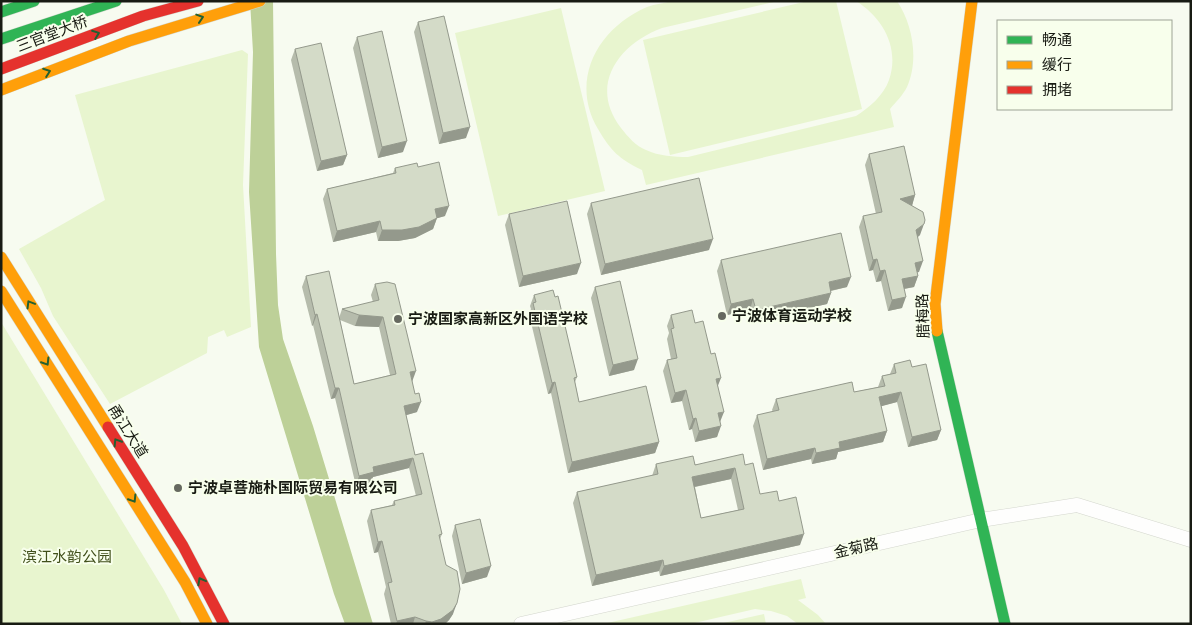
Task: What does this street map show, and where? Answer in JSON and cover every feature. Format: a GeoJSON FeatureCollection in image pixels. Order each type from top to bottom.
{"type":"FeatureCollection","features":[{"type":"Feature","properties":{"kind":"main road"},"geometry":{"type":"LineString","coordinates":[[1,12],[34,1]]}},
{"type":"Feature","properties":{"kind":"main road","name":"三官堂大桥"},"geometry":{"type":"LineString","coordinates":[[1,39],[116,1]]}},
{"type":"Feature","properties":{"kind":"main road","name":"三官堂大桥"},"geometry":{"type":"LineString","coordinates":[[1,69],[143,16],[198,1]]}},
{"type":"Feature","properties":{"kind":"main road"},"geometry":{"type":"LineString","coordinates":[[1,90],[103,51],[204,17],[260,1]]}},
{"type":"Feature","properties":{"kind":"main road","name":"腊梅路"},"geometry":{"type":"LineString","coordinates":[[972,1],[935,304],[936,324],[1006,624]]}},
{"type":"Feature","properties":{"kind":"main road","name":"甬江大道"},"geometry":{"type":"LineString","coordinates":[[1,257],[183,546],[224,624]]}},
{"type":"Feature","properties":{"kind":"main road"},"geometry":{"type":"LineString","coordinates":[[1,291],[185,582],[207,624]]}},
{"type":"Feature","properties":{"kind":"street","name":"金菊路"},"geometry":{"type":"LineString","coordinates":[[521,624],[981,520],[1077,505],[1191,540]]}},
{"type":"Feature","properties":{"kind":"green space"},"geometry":{"type":"Polygon","coordinates":[[[673,1],[778,1],[662,28],[633,44],[621,55],[613,68],[608,82],[607,96],[612,112],[621,128],[632,141],[642,148],[661,155],[688,157],[856,116],[861,113],[876,101],[887,86],[892,68],[892,57],[891,45],[881,25],[866,8],[856,1],[897,1],[907,21],[912,43],[913,66],[907,87],[890,109],[894,127],[646,185],[642,170],[616,154],[598,129],[590,111],[587,92],[588,74],[593,58],[602,42],[615,28],[630,16],[647,7],[673,1]]]}},
{"type":"Feature","properties":{"kind":"green space"},"geometry":{"type":"Polygon","coordinates":[[[808,1],[836,1],[862,109],[670,155],[643,40],[808,1]]]}},
{"type":"Feature","properties":{"kind":"green space"},"geometry":{"type":"Polygon","coordinates":[[[561,8],[605,191],[498,216],[455,33],[561,8]]]}},
{"type":"Feature","properties":{"kind":"green space"},"geometry":{"type":"Polygon","coordinates":[[[242,50],[248,54],[243,185],[251,327],[227,337],[224,330],[208,337],[207,353],[110,404],[53,316],[41,288],[19,249],[105,200],[75,95],[242,50]]]}},
{"type":"Feature","properties":{"kind":"green space","name":"滨江水韵公园"},"geometry":{"type":"Polygon","coordinates":[[[1,322],[164,590],[182,624],[1,624],[1,322]]]}},
{"type":"Feature","properties":{"kind":"green space"},"geometry":{"type":"Polygon","coordinates":[[[801,579],[806,598],[798,600],[818,615],[826,624],[798,624],[787,616],[755,609],[690,624],[603,624],[801,579]]]}},
{"type":"Feature","properties":{"kind":"green space"},"geometry":{"type":"Polygon","coordinates":[[[764,614],[766,624],[719,624],[764,614]]]}},
{"type":"Feature","properties":{"kind":"shaded area"},"geometry":{"type":"Polygon","coordinates":[[[250,1],[273,1],[276,254],[278,305],[283,339],[313,426],[373,624],[345,624],[334,594],[259,347],[249,192],[253,52],[250,1]]]}},
{"type":"Feature","properties":{"kind":"building"},"geometry":{"type":"Polygon","coordinates":[[[444,16],[470,127],[443,133],[418,22],[444,16]]]}},
{"type":"Feature","properties":{"kind":"building"},"geometry":{"type":"Polygon","coordinates":[[[382,31],[407,141],[382,147],[357,37],[382,31]]]}},
{"type":"Feature","properties":{"kind":"building"},"geometry":{"type":"Polygon","coordinates":[[[321,43],[347,155],[321,161],[295,49],[321,43]]]}},
{"type":"Feature","properties":{"kind":"building"},"geometry":{"type":"Polygon","coordinates":[[[904,146],[915,195],[900,199],[923,212],[924,224],[916,230],[923,261],[915,263],[918,276],[902,279],[906,297],[892,300],[885,270],[880,271],[877,259],[873,260],[863,216],[882,212],[869,154],[904,146]]]}},
{"type":"Feature","properties":{"kind":"building"},"geometry":{"type":"Polygon","coordinates":[[[439,162],[449,206],[435,209],[437,218],[419,227],[402,230],[382,230],[380,221],[337,231],[327,189],[396,173],[395,168],[417,163],[418,167],[439,162]]]}},
{"type":"Feature","properties":{"kind":"building"},"geometry":{"type":"Polygon","coordinates":[[[699,178],[713,239],[605,264],[591,203],[699,178]]]}},
{"type":"Feature","properties":{"kind":"building"},"geometry":{"type":"Polygon","coordinates":[[[567,201],[581,263],[523,276],[509,214],[567,201]]]}},
{"type":"Feature","properties":{"kind":"building"},"geometry":{"type":"Polygon","coordinates":[[[841,233],[851,277],[829,282],[831,293],[756,310],[753,299],[731,304],[721,260],[841,233]]]}},
{"type":"Feature","properties":{"kind":"building"},"geometry":{"type":"Polygon","coordinates":[[[329,271],[354,384],[396,374],[383,317],[359,315],[342,309],[379,300],[375,284],[387,282],[395,284],[416,371],[410,372],[415,394],[419,393],[421,402],[404,406],[415,455],[423,453],[442,534],[439,535],[446,565],[457,571],[460,589],[457,603],[453,610],[441,619],[432,622],[415,617],[397,621],[388,583],[392,582],[382,541],[378,542],[371,510],[395,505],[394,501],[422,494],[413,458],[373,467],[374,472],[359,476],[339,388],[335,388],[306,276],[329,271]]]}},
{"type":"Feature","properties":{"kind":"building"},"geometry":{"type":"Polygon","coordinates":[[[620,281],[638,359],[613,365],[595,287],[620,281]]]}},
{"type":"Feature","properties":{"kind":"building"},"geometry":{"type":"Polygon","coordinates":[[[553,290],[555,297],[558,296],[577,377],[574,378],[579,402],[646,386],[659,442],[572,462],[555,382],[552,383],[533,303],[536,302],[534,295],[553,290]]]}},
{"type":"Feature","properties":{"kind":"building"},"geometry":{"type":"Polygon","coordinates":[[[692,310],[695,323],[703,321],[711,354],[715,353],[721,378],[716,379],[724,412],[718,413],[721,426],[699,431],[696,418],[693,419],[686,390],[675,393],[667,360],[677,358],[671,329],[674,328],[671,315],[692,310]]]}},
{"type":"Feature","properties":{"kind":"building"},"geometry":{"type":"Polygon","coordinates":[[[910,360],[912,367],[926,364],[941,430],[912,437],[901,392],[879,397],[887,431],[839,442],[840,448],[816,453],[815,448],[767,459],[757,415],[779,410],[776,399],[852,382],[854,392],[885,386],[882,376],[896,373],[894,364],[910,360]]]}},
{"type":"Feature","properties":{"kind":"building"},"geometry":{"type":"Polygon","coordinates":[[[743,454],[745,465],[753,463],[760,494],[777,491],[779,501],[796,497],[804,534],[664,566],[663,560],[596,575],[577,492],[658,474],[656,464],[693,456],[695,465],[743,454]],[[735,468],[692,477],[701,518],[744,509],[735,468]]]}},
{"type":"Feature","properties":{"kind":"building"},"geometry":{"type":"Polygon","coordinates":[[[480,519],[491,566],[466,573],[455,525],[480,519]]]}},
{"type":"Feature","properties":{"kind":"traffic: fast"},"geometry":{"type":"LineString","coordinates":[[1,12],[34,1]]}},
{"type":"Feature","properties":{"kind":"traffic: fast"},"geometry":{"type":"LineString","coordinates":[[1,39],[116,1]]}},
{"type":"Feature","properties":{"kind":"traffic: fast"},"geometry":{"type":"LineString","coordinates":[[937,331],[1005,624]]}},
{"type":"Feature","properties":{"kind":"traffic: slow"},"geometry":{"type":"LineString","coordinates":[[1,90],[129,41],[260,1]]}},
{"type":"Feature","properties":{"kind":"traffic: slow"},"geometry":{"type":"LineString","coordinates":[[937,331],[935,304],[972,1]]}},
{"type":"Feature","properties":{"kind":"traffic: slow"},"geometry":{"type":"LineString","coordinates":[[1,257],[108,427]]}},
{"type":"Feature","properties":{"kind":"traffic: slow"},"geometry":{"type":"LineString","coordinates":[[1,291],[185,582],[207,624]]}},
{"type":"Feature","properties":{"kind":"traffic: jam"},"geometry":{"type":"LineString","coordinates":[[1,69],[143,16],[198,1]]}},
{"type":"Feature","properties":{"kind":"traffic: jam"},"geometry":{"type":"LineString","coordinates":[[108,427],[183,546],[224,624]]}},
{"type":"Feature","properties":{"kind":"place","name":"宁波体育运动学校"},"geometry":{"type":"Point","coordinates":[722,316]}},
{"type":"Feature","properties":{"kind":"place","name":"宁波国家高新区外国语学校"},"geometry":{"type":"Point","coordinates":[398,319]}},
{"type":"Feature","properties":{"kind":"place","name":"宁波卓菩施朴国际贸易有限公司"},"geometry":{"type":"Point","coordinates":[178,488]}}]}
